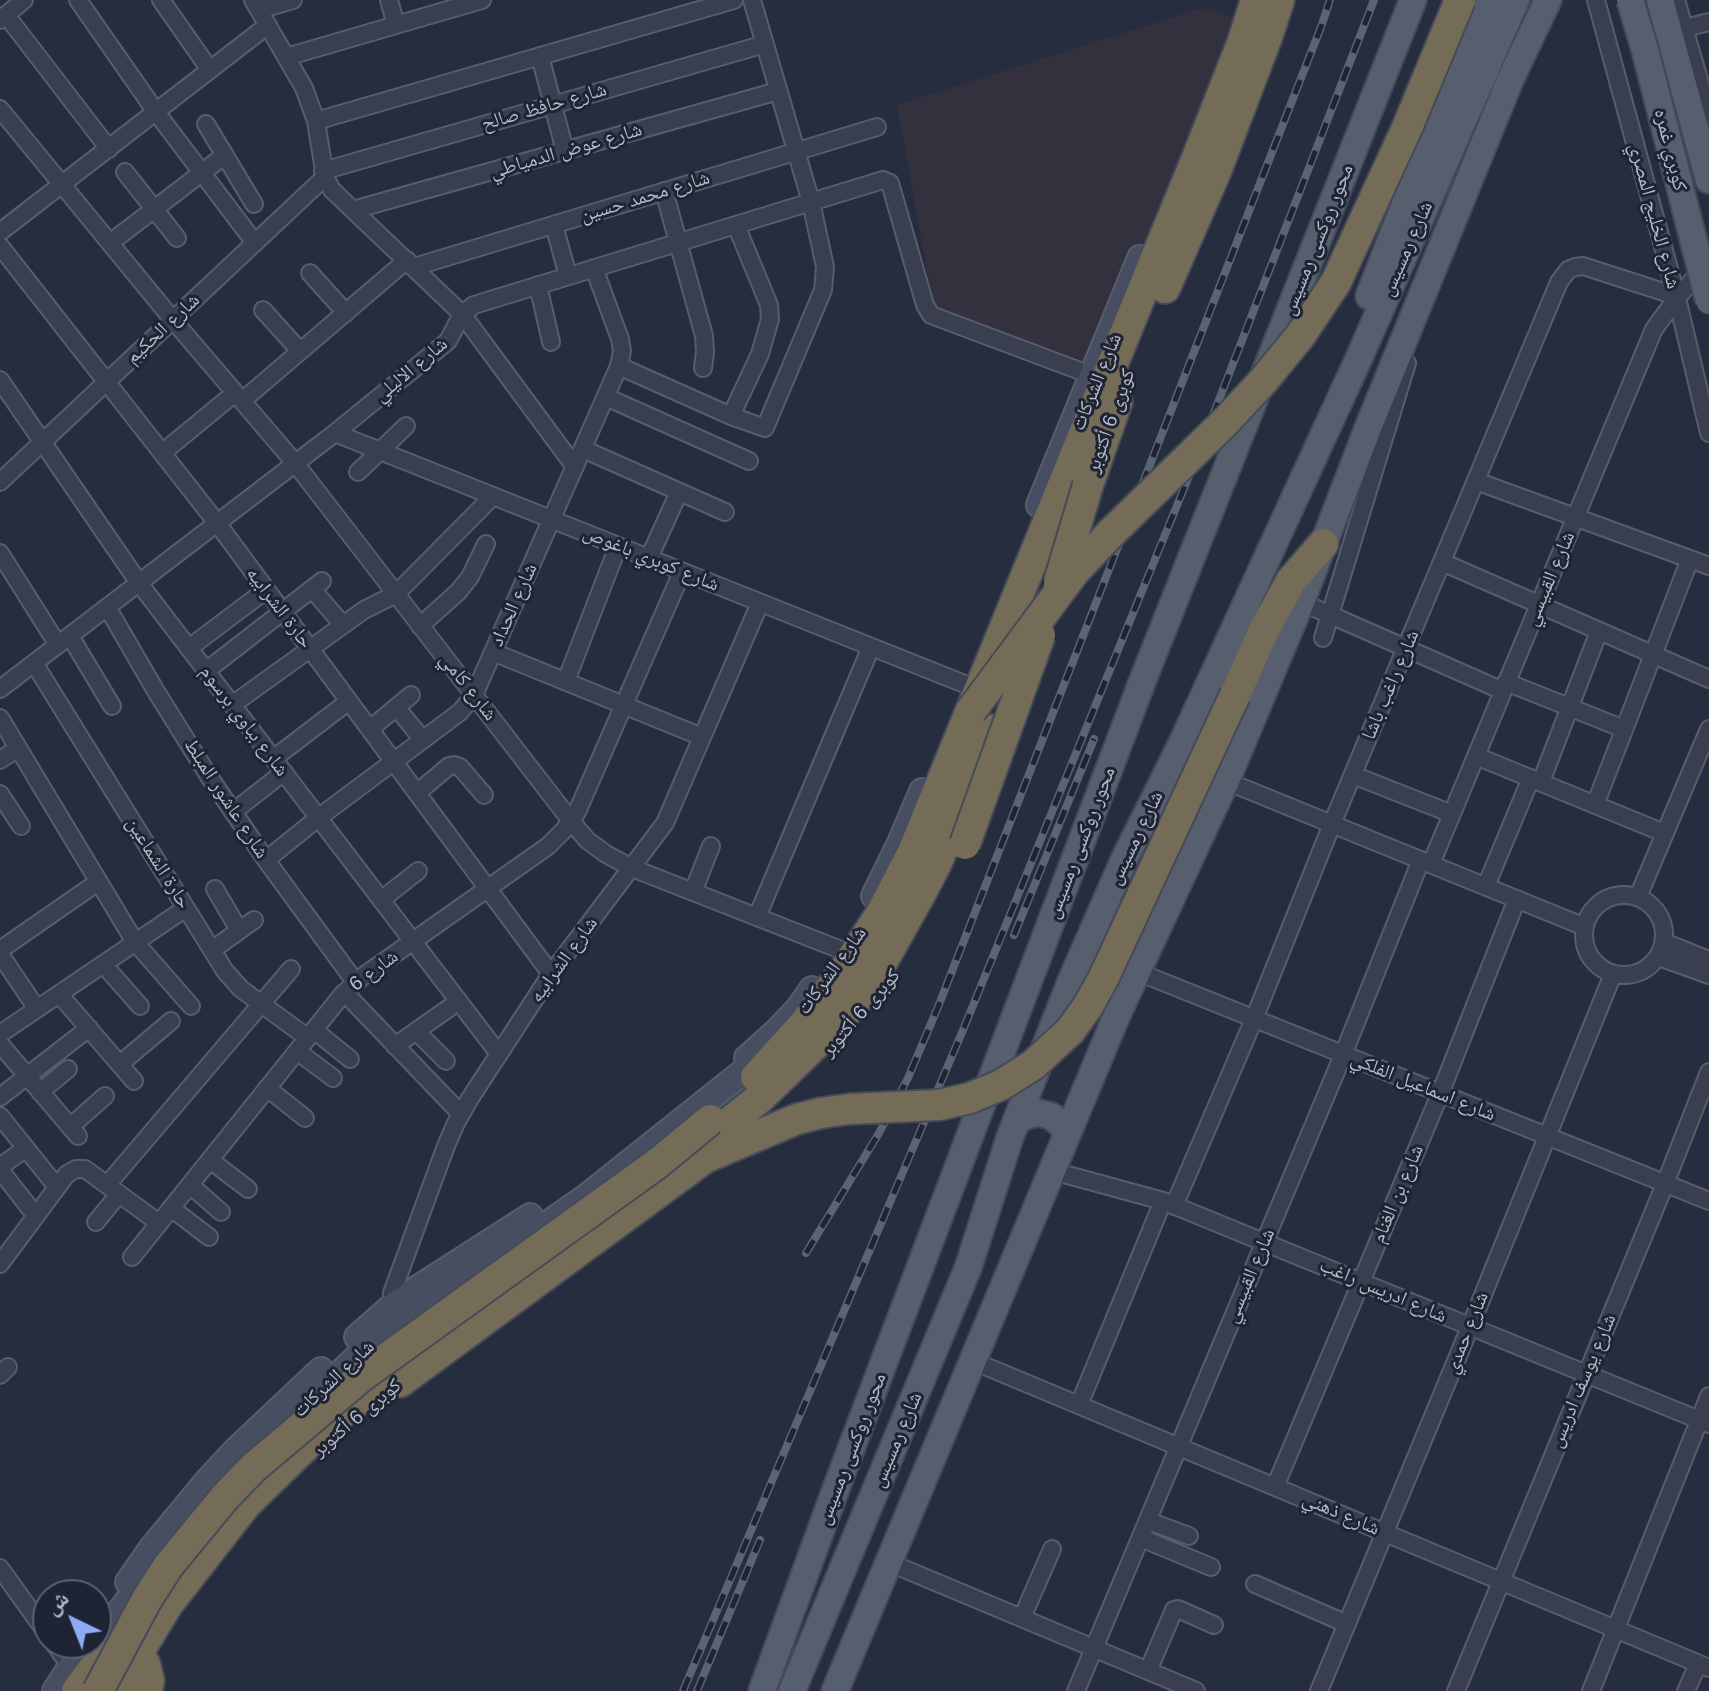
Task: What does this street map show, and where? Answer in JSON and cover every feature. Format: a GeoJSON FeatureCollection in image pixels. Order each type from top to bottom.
{"type":"FeatureCollection","features":[{"type":"Feature","properties":{"kind":"highway","name":"كوبرى 6 أكتوبر"},"geometry":{"type":"LineString","coordinates":[[131,1691],[147,1599],[169,1565],[253,1468],[362,1376],[658,1163],[710,1120],[760,1074],[805,1023],[845,969],[882,912],[913,852],[977,706],[1243,41],[1251,0]]}},
{"type":"Feature","properties":{"kind":"highway","name":"كوبرى 6 أكتوبر"},"geometry":{"type":"LineString","coordinates":[[101,1691],[137,1669],[198,1579],[226,1544],[319,1449],[390,1389],[707,1157],[789,1092],[887,988],[926,928],[965,844],[1059,581],[1110,421],[1216,171],[1279,0]]}},
{"type":"Feature","properties":{"kind":"highway"},"geometry":{"type":"LineString","coordinates":[[115,1691],[168,1604],[246,1504],[327,1425],[386,1376],[701,1146],[761,1097],[859,997],[907,921],[937,862],[977,706],[1074,572],[1226,421],[1300,336],[1336,282],[1407,128],[1460,0]]}},
{"type":"Feature","properties":{"kind":"highway"},"geometry":{"type":"LineString","coordinates":[[707,1157],[797,1119],[821,1113],[939,1105],[970,1098],[1001,1085],[1033,1065],[1070,1031],[1103,979],[1264,630],[1291,581],[1323,544]]}},
{"type":"Feature","properties":{"kind":"highway"},"geometry":{"type":"LineString","coordinates":[[74,1679],[106,1658],[137,1669]]}},
{"type":"Feature","properties":{"kind":"main road","name":"شارع الشركات"},"geometry":{"type":"LineString","coordinates":[[112,1604],[151,1549],[208,1480],[247,1440],[393,1317],[638,1145],[694,1102],[777,1031],[798,1009],[841,950],[873,898],[900,843],[977,706],[1091,375],[1231,39],[1251,0]]}},
{"type":"Feature","properties":{"kind":"main road","name":"شارع الشركات"},"geometry":{"type":"LineString","coordinates":[[68,1691],[111,1623],[215,1492],[265,1442],[335,1380],[393,1317],[466,1281],[586,1197],[753,1064],[800,1018],[854,944],[887,884],[963,709],[1251,0]]}},
{"type":"Feature","properties":{"kind":"main road","name":"محور روكسى رمسيس"},"geometry":{"type":"LineString","coordinates":[[762,1691],[1144,677],[1413,0]]}},
{"type":"Feature","properties":{"kind":"main road"},"geometry":{"type":"LineString","coordinates":[[1359,358],[1361,333],[1372,285],[1490,0]]}},
{"type":"Feature","properties":{"kind":"main road","name":"شارع رمسيس"},"geometry":{"type":"LineString","coordinates":[[792,1691],[968,1268],[1016,1121],[1071,981],[1124,860],[1183,741],[1359,358],[1516,0]]}},
{"type":"Feature","properties":{"kind":"main road","name":"شارع رمسيس"},"geometry":{"type":"LineString","coordinates":[[835,1691],[1117,1015],[1226,781],[1510,80],[1548,0]]}},
{"type":"Feature","properties":{"kind":"main road","name":"كوبري غمره"},"geometry":{"type":"LineString","coordinates":[[1630,0],[1709,301]]}},
{"type":"Feature","properties":{"kind":"main road","name":"كوبري غمره"},"geometry":{"type":"LineString","coordinates":[[1660,0],[1709,180]]}},
{"type":"Feature","properties":{"kind":"main road"},"geometry":{"type":"LineString","coordinates":[[1071,981],[1071,993],[1084,1013],[1106,1019],[1117,1015]]}},
{"type":"Feature","properties":{"kind":"main road"},"geometry":{"type":"LineString","coordinates":[[1016,1121],[1039,1113],[1051,1116],[1061,1124],[1067,1135]]}},
{"type":"Feature","properties":{"kind":"main road"},"geometry":{"type":"LineString","coordinates":[[393,1317],[404,1337],[410,1341],[433,1342]]}},
{"type":"Feature","properties":{"kind":"main road"},"geometry":{"type":"LineString","coordinates":[[386,1376],[397,1358],[399,1347],[393,1317]]}},
{"type":"Feature","properties":{"kind":"main road"},"geometry":{"type":"LineString","coordinates":[[101,1691],[204,1543],[278,1462],[374,1372],[389,1350],[393,1317]]}},
{"type":"Feature","properties":{"kind":"main road"},"geometry":{"type":"LineString","coordinates":[[55,1691],[74,1679],[80,1659]]}},
{"type":"Feature","properties":{"kind":"street"},"geometry":{"type":"LineString","coordinates":[[24,0],[3,17],[109,149]]}},
{"type":"Feature","properties":{"kind":"street"},"geometry":{"type":"LineString","coordinates":[[78,0],[156,112],[255,243]]}},
{"type":"Feature","properties":{"kind":"street"},"geometry":{"type":"LineString","coordinates":[[161,0],[210,70]]}},
{"type":"Feature","properties":{"kind":"street"},"geometry":{"type":"LineString","coordinates":[[293,0],[256,5],[304,88],[316,121],[324,174],[332,190],[462,314],[575,467]]}},
{"type":"Feature","properties":{"kind":"street"},"geometry":{"type":"LineString","coordinates":[[389,0],[396,25]]}},
{"type":"Feature","properties":{"kind":"street"},"geometry":{"type":"LineString","coordinates":[[286,57],[482,0]]}},
{"type":"Feature","properties":{"kind":"street"},"geometry":{"type":"LineString","coordinates":[[316,121],[734,0]]}},
{"type":"Feature","properties":{"kind":"street"},"geometry":{"type":"LineString","coordinates":[[619,366],[765,428],[823,290],[825,267],[811,202],[752,0]]}},
{"type":"Feature","properties":{"kind":"street","name":"شارع الخليج المصري"},"geometry":{"type":"LineString","coordinates":[[1596,0],[1676,297],[1709,433]]}},
{"type":"Feature","properties":{"kind":"street"},"geometry":{"type":"LineString","coordinates":[[1676,0],[1709,114]]}},
{"type":"Feature","properties":{"kind":"street"},"geometry":{"type":"LineString","coordinates":[[1685,28],[1709,22]]}},
{"type":"Feature","properties":{"kind":"street"},"geometry":{"type":"LineString","coordinates":[[0,232],[268,25]]}},
{"type":"Feature","properties":{"kind":"street","name":"شارع حافظ صالح"},"geometry":{"type":"LineString","coordinates":[[324,174],[765,44]]}},
{"type":"Feature","properties":{"kind":"street"},"geometry":{"type":"LineString","coordinates":[[540,56],[565,151]]}},
{"type":"Feature","properties":{"kind":"street","name":"شارع عوض الدمياطي"},"geometry":{"type":"LineString","coordinates":[[353,210],[778,91]]}},
{"type":"Feature","properties":{"kind":"street","name":"شارع كامي"},"geometry":{"type":"LineString","coordinates":[[0,109],[295,463],[587,840],[632,868],[841,950]]}},
{"type":"Feature","properties":{"kind":"street"},"geometry":{"type":"LineString","coordinates":[[206,124],[254,204]]}},
{"type":"Feature","properties":{"kind":"street","name":"شارع محمد حسين"},"geometry":{"type":"LineString","coordinates":[[410,264],[554,225],[877,127]]}},
{"type":"Feature","properties":{"kind":"street"},"geometry":{"type":"LineString","coordinates":[[110,243],[225,155]]}},
{"type":"Feature","properties":{"kind":"street"},"geometry":{"type":"LineString","coordinates":[[125,172],[177,238]]}},
{"type":"Feature","properties":{"kind":"street","name":"شارع الحكيم"},"geometry":{"type":"LineString","coordinates":[[0,482],[255,243],[324,174]]}},
{"type":"Feature","properties":{"kind":"street"},"geometry":{"type":"LineString","coordinates":[[462,314],[474,305],[883,180],[890,183],[925,305],[931,315],[1091,375]]}},
{"type":"Feature","properties":{"kind":"street"},"geometry":{"type":"LineString","coordinates":[[664,191],[704,336],[703,368]]}},
{"type":"Feature","properties":{"kind":"street"},"geometry":{"type":"LineString","coordinates":[[554,225],[568,276]]}},
{"type":"Feature","properties":{"kind":"street"},"geometry":{"type":"LineString","coordinates":[[731,416],[760,354],[770,319],[769,305],[736,225]]}},
{"type":"Feature","properties":{"kind":"street","name":"حارة الشرابيه"},"geometry":{"type":"LineString","coordinates":[[0,246],[217,523],[551,974]]}},
{"type":"Feature","properties":{"kind":"street"},"geometry":{"type":"LineString","coordinates":[[1323,638],[1441,250]]}},
{"type":"Feature","properties":{"kind":"street","name":"شارع القبيسي"},"geometry":{"type":"LineString","coordinates":[[1076,1691],[1343,1055],[1426,862],[1452,814],[1654,329],[1676,297],[1709,261]]}},
{"type":"Feature","properties":{"kind":"street"},"geometry":{"type":"LineString","coordinates":[[162,453],[300,351],[410,264]]}},
{"type":"Feature","properties":{"kind":"street","name":"شارع راغب باشا"},"geometry":{"type":"LineString","coordinates":[[1079,1405],[1254,1019],[1332,824],[1559,282],[1568,270],[1583,266],[1676,297]]}},
{"type":"Feature","properties":{"kind":"street","name":"شارع الحداد"},"geometry":{"type":"LineString","coordinates":[[266,860],[460,712],[474,695],[619,366],[622,351],[620,339],[594,268]]}},
{"type":"Feature","properties":{"kind":"street"},"geometry":{"type":"LineString","coordinates":[[310,273],[346,313]]}},
{"type":"Feature","properties":{"kind":"street"},"geometry":{"type":"LineString","coordinates":[[538,285],[551,342]]}},
{"type":"Feature","properties":{"kind":"street"},"geometry":{"type":"LineString","coordinates":[[263,310],[300,351]]}},
{"type":"Feature","properties":{"kind":"street","name":"شارع الاليلي"},"geometry":{"type":"LineString","coordinates":[[0,689],[335,433],[448,341],[462,314]]}},
{"type":"Feature","properties":{"kind":"street","name":"شارع بباوي برسوم"},"geometry":{"type":"LineString","coordinates":[[0,380],[139,583],[499,1054]]}},
{"type":"Feature","properties":{"kind":"street"},"geometry":{"type":"LineString","coordinates":[[606,397],[749,461]]}},
{"type":"Feature","properties":{"kind":"street"},"geometry":{"type":"LineString","coordinates":[[358,472],[406,426]]}},
{"type":"Feature","properties":{"kind":"street","name":"شارع كوبري باغوص"},"geometry":{"type":"LineString","coordinates":[[335,433],[871,647],[977,706]]}},
{"type":"Feature","properties":{"kind":"street"},"geometry":{"type":"LineString","coordinates":[[583,449],[725,512]]}},
{"type":"Feature","properties":{"kind":"street"},"geometry":{"type":"LineString","coordinates":[[1476,481],[1709,566]]}},
{"type":"Feature","properties":{"kind":"street"},"geometry":{"type":"LineString","coordinates":[[649,558],[679,492]]}},
{"type":"Feature","properties":{"kind":"street"},"geometry":{"type":"LineString","coordinates":[[232,705],[364,610],[396,594],[493,496]]}},
{"type":"Feature","properties":{"kind":"street"},"geometry":{"type":"LineString","coordinates":[[420,626],[458,592],[470,577],[486,544]]}},
{"type":"Feature","properties":{"kind":"street"},"geometry":{"type":"LineString","coordinates":[[566,681],[618,546]]}},
{"type":"Feature","properties":{"kind":"street"},"geometry":{"type":"LineString","coordinates":[[0,553],[112,706]]}},
{"type":"Feature","properties":{"kind":"street"},"geometry":{"type":"LineString","coordinates":[[1595,805],[1690,559]]}},
{"type":"Feature","properties":{"kind":"street"},"geometry":{"type":"LineString","coordinates":[[1442,562],[1709,679]]}},
{"type":"Feature","properties":{"kind":"street","name":"شارع 6"},"geometry":{"type":"LineString","coordinates":[[132,1257],[350,988],[548,846],[564,830],[577,812],[682,572]]}},
{"type":"Feature","properties":{"kind":"street"},"geometry":{"type":"LineString","coordinates":[[206,671],[317,585],[343,625]]}},
{"type":"Feature","properties":{"kind":"street"},"geometry":{"type":"LineString","coordinates":[[189,648],[266,590]]}},
{"type":"Feature","properties":{"kind":"street"},"geometry":{"type":"LineString","coordinates":[[1301,602],[1505,687],[1569,707],[1624,729]]}},
{"type":"Feature","properties":{"kind":"street","name":"شارع الشرابيه"},"geometry":{"type":"LineString","coordinates":[[393,1317],[392,1293],[440,1161],[461,1114],[551,974],[665,823],[760,603]]}},
{"type":"Feature","properties":{"kind":"street","name":"شارع عاشور المبلط"},"geometry":{"type":"LineString","coordinates":[[107,607],[233,812],[350,988],[395,1046],[461,1114]]}},
{"type":"Feature","properties":{"kind":"street"},"geometry":{"type":"LineString","coordinates":[[1486,886],[1569,707],[1599,631]]}},
{"type":"Feature","properties":{"kind":"street"},"geometry":{"type":"LineString","coordinates":[[757,917],[871,647]]}},
{"type":"Feature","properties":{"kind":"street"},"geometry":{"type":"LineString","coordinates":[[493,652],[702,737]]}},
{"type":"Feature","properties":{"kind":"street","name":"حارة الشماعين"},"geometry":{"type":"LineString","coordinates":[[34,663],[225,971],[241,989],[306,1040],[350,1059]]}},
{"type":"Feature","properties":{"kind":"street"},"geometry":{"type":"LineString","coordinates":[[370,729],[411,695]]}},
{"type":"Feature","properties":{"kind":"street"},"geometry":{"type":"LineString","coordinates":[[233,812],[349,701]]}},
{"type":"Feature","properties":{"kind":"street"},"geometry":{"type":"LineString","coordinates":[[396,707],[423,740]]}},
{"type":"Feature","properties":{"kind":"street"},"geometry":{"type":"LineString","coordinates":[[0,718],[135,942],[191,1006]]}},
{"type":"Feature","properties":{"kind":"street"},"geometry":{"type":"LineString","coordinates":[[1638,897],[1709,729]]}},
{"type":"Feature","properties":{"kind":"street"},"geometry":{"type":"LineString","coordinates":[[0,760],[18,748]]}},
{"type":"Feature","properties":{"kind":"street"},"geometry":{"type":"LineString","coordinates":[[1476,756],[1664,833]]}},
{"type":"Feature","properties":{"kind":"street"},"geometry":{"type":"LineString","coordinates":[[417,793],[454,765],[460,767],[484,795]]}},
{"type":"Feature","properties":{"kind":"street"},"geometry":{"type":"LineString","coordinates":[[1353,775],[1452,814]]}},
{"type":"Feature","properties":{"kind":"street"},"geometry":{"type":"LineString","coordinates":[[1226,781],[1585,927]]}},
{"type":"Feature","properties":{"kind":"street"},"geometry":{"type":"LineString","coordinates":[[0,794],[21,826]]}},
{"type":"Feature","properties":{"kind":"street"},"geometry":{"type":"LineString","coordinates":[[693,892],[711,846]]}},
{"type":"Feature","properties":{"kind":"street"},"geometry":{"type":"LineString","coordinates":[[381,900],[418,871]]}},
{"type":"Feature","properties":{"kind":"street"},"geometry":{"type":"LineString","coordinates":[[37,1009],[0,952],[98,882]]}},
{"type":"Feature","properties":{"kind":"street"},"geometry":{"type":"LineString","coordinates":[[215,889],[239,930]]}},
{"type":"Feature","properties":{"kind":"street"},"geometry":{"type":"LineString","coordinates":[[1615,896],[1638,897],[1650,904],[1659,915],[1664,928],[1661,949],[1643,971],[1613,974],[1602,969],[1587,951],[1585,927],[1589,916],[1605,900],[1615,896]]}},
{"type":"Feature","properties":{"kind":"street","name":"شارع بن الغنام"},"geometry":{"type":"LineString","coordinates":[[1275,1487],[1440,1094],[1517,899]]}},
{"type":"Feature","properties":{"kind":"street"},"geometry":{"type":"LineString","coordinates":[[0,1034],[186,908]]}},
{"type":"Feature","properties":{"kind":"street"},"geometry":{"type":"LineString","coordinates":[[212,950],[254,920]]}},
{"type":"Feature","properties":{"kind":"street"},"geometry":{"type":"LineString","coordinates":[[1661,949],[1709,960]]}},
{"type":"Feature","properties":{"kind":"street"},"geometry":{"type":"LineString","coordinates":[[1661,949],[1709,975]]}},
{"type":"Feature","properties":{"kind":"street"},"geometry":{"type":"LineString","coordinates":[[103,964],[140,1006]]}},
{"type":"Feature","properties":{"kind":"street"},"geometry":{"type":"LineString","coordinates":[[96,1222],[113,1189],[291,969]]}},
{"type":"Feature","properties":{"kind":"street","name":"شارع اسماعيل الفلكي"},"geometry":{"type":"LineString","coordinates":[[1138,972],[1709,1201]]}},
{"type":"Feature","properties":{"kind":"street","name":"شارع حمدي"},"geometry":{"type":"LineString","coordinates":[[1319,1691],[1613,974]]}},
{"type":"Feature","properties":{"kind":"street"},"geometry":{"type":"LineString","coordinates":[[59,994],[134,1081]]}},
{"type":"Feature","properties":{"kind":"street"},"geometry":{"type":"LineString","coordinates":[[395,1046],[459,1001]]}},
{"type":"Feature","properties":{"kind":"street"},"geometry":{"type":"LineString","coordinates":[[120,1064],[171,1021]]}},
{"type":"Feature","properties":{"kind":"street"},"geometry":{"type":"LineString","coordinates":[[0,1097],[89,1028]]}},
{"type":"Feature","properties":{"kind":"street"},"geometry":{"type":"LineString","coordinates":[[416,1031],[446,1061]]}},
{"type":"Feature","properties":{"kind":"street"},"geometry":{"type":"LineString","coordinates":[[306,1040],[333,1078]]}},
{"type":"Feature","properties":{"kind":"street"},"geometry":{"type":"LineString","coordinates":[[0,1044],[74,1131],[105,1096]]}},
{"type":"Feature","properties":{"kind":"street"},"geometry":{"type":"LineString","coordinates":[[40,1092],[68,1069]]}},
{"type":"Feature","properties":{"kind":"street","name":"شارع يوسف ادريس"},"geometry":{"type":"LineString","coordinates":[[1456,1691],[1709,1072]]}},
{"type":"Feature","properties":{"kind":"street"},"geometry":{"type":"LineString","coordinates":[[267,1088],[305,1118]]}},
{"type":"Feature","properties":{"kind":"street"},"geometry":{"type":"LineString","coordinates":[[0,1116],[26,1148],[62,1180]]}},
{"type":"Feature","properties":{"kind":"street"},"geometry":{"type":"LineString","coordinates":[[26,1148],[0,1168],[36,1216]]}},
{"type":"Feature","properties":{"kind":"street"},"geometry":{"type":"LineString","coordinates":[[210,1160],[248,1189]]}},
{"type":"Feature","properties":{"kind":"street"},"geometry":{"type":"LineString","coordinates":[[0,1264],[62,1180],[76,1169],[85,1169],[159,1223]]}},
{"type":"Feature","properties":{"kind":"street","name":"شارع ادريس راغب"},"geometry":{"type":"LineString","coordinates":[[1053,1171],[1168,1204],[1704,1422]]}},
{"type":"Feature","properties":{"kind":"street"},"geometry":{"type":"LineString","coordinates":[[190,1185],[221,1212]]}},
{"type":"Feature","properties":{"kind":"street"},"geometry":{"type":"LineString","coordinates":[[171,1208],[209,1237]]}},
{"type":"Feature","properties":{"kind":"street","name":"شارع ذهني"},"geometry":{"type":"LineString","coordinates":[[973,1361],[1704,1666]]}},
{"type":"Feature","properties":{"kind":"street"},"geometry":{"type":"LineString","coordinates":[[1591,1691],[1704,1422],[1709,1396]]}},
{"type":"Feature","properties":{"kind":"street"},"geometry":{"type":"LineString","coordinates":[[1149,1521],[1189,1536]]}},
{"type":"Feature","properties":{"kind":"street"},"geometry":{"type":"LineString","coordinates":[[1141,1538],[1211,1567]]}},
{"type":"Feature","properties":{"kind":"street"},"geometry":{"type":"LineString","coordinates":[[1022,1618],[1052,1549]]}},
{"type":"Feature","properties":{"kind":"street"},"geometry":{"type":"LineString","coordinates":[[890,1563],[1196,1691]]}},
{"type":"Feature","properties":{"kind":"street"},"geometry":{"type":"LineString","coordinates":[[0,1568],[32,1613]]}},
{"type":"Feature","properties":{"kind":"street"},"geometry":{"type":"LineString","coordinates":[[1255,1584],[1347,1624]]}},
{"type":"Feature","properties":{"kind":"street"},"geometry":{"type":"LineString","coordinates":[[1148,1671],[1174,1610],[1214,1625]]}},
{"type":"Feature","properties":{"kind":"street"},"geometry":{"type":"LineString","coordinates":[[63,1659],[74,1679]]}},
{"type":"Feature","properties":{"kind":"street"},"geometry":{"type":"LineString","coordinates":[[1686,1691],[1704,1666]]}},
{"type":"Feature","properties":{"kind":"shaded area"},"geometry":{"type":"Polygon","coordinates":[[[1202,8],[1254,23],[1113,370],[934,310],[897,105],[1202,8]]]}},
{"type":"Feature","properties":{"kind":"railway"},"geometry":{"type":"LineString","coordinates":[[806,1253],[879,1133],[908,1078],[938,1007],[1330,0]]}},
{"type":"Feature","properties":{"kind":"railway"},"geometry":{"type":"LineString","coordinates":[[683,1691],[963,1030],[1198,454],[1374,0]]}},
{"type":"Feature","properties":{"kind":"railway"},"geometry":{"type":"LineString","coordinates":[[1014,935],[1094,739]]}},
{"type":"Feature","properties":{"kind":"railway"},"geometry":{"type":"LineString","coordinates":[[697,1691],[760,1540]]}}]}
